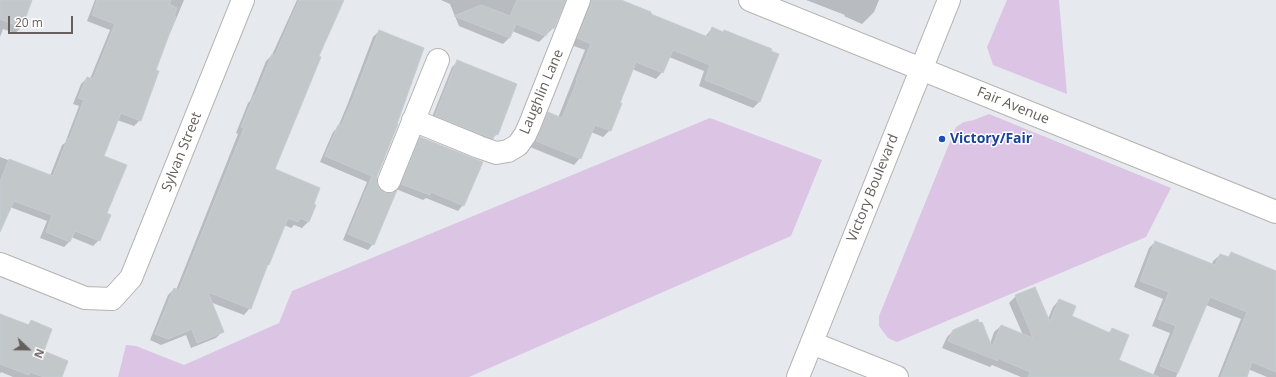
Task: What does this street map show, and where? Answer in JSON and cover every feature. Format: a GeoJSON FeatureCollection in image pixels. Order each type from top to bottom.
{"type":"FeatureCollection","features":[{"type":"Feature","properties":{"kind":"street","name":"Sylvan Street"},"geometry":{"type":"LineString","coordinates":[[0,264],[85,298],[112,299],[131,278],[243,0]]}},
{"type":"Feature","properties":{"kind":"street","name":"Laughlin Lane"},"geometry":{"type":"LineString","coordinates":[[413,120],[496,153],[508,151],[518,145],[526,135],[579,0]]}},
{"type":"Feature","properties":{"kind":"street","name":"Fair Avenue"},"geometry":{"type":"LineString","coordinates":[[750,0],[1276,212]]}},
{"type":"Feature","properties":{"kind":"street","name":"Victory Boulevard"},"geometry":{"type":"LineString","coordinates":[[798,377],[949,0]]}},
{"type":"Feature","properties":{"kind":"street"},"geometry":{"type":"LineString","coordinates":[[389,181],[438,60]]}},
{"type":"Feature","properties":{"kind":"street"},"geometry":{"type":"LineString","coordinates":[[812,343],[897,377]]}},
{"type":"Feature","properties":{"kind":"shaded area"},"geometry":{"type":"Polygon","coordinates":[[[1007,0],[1059,0],[1067,94],[993,65],[987,47],[1007,0]]]}},
{"type":"Feature","properties":{"kind":"shaded area"},"geometry":{"type":"Polygon","coordinates":[[[989,114],[1171,188],[1146,237],[897,342],[888,338],[879,326],[879,316],[956,127],[964,122],[989,114]]]}},
{"type":"Feature","properties":{"kind":"shaded area"},"geometry":{"type":"Polygon","coordinates":[[[710,118],[822,160],[791,236],[469,377],[118,377],[126,345],[136,346],[184,365],[279,323],[292,291],[710,118]]]}},
{"type":"Feature","properties":{"kind":"building"},"geometry":{"type":"Polygon","coordinates":[[[0,0],[32,0],[22,28],[0,19],[0,0]]]}},
{"type":"Feature","properties":{"kind":"building"},"geometry":{"type":"Polygon","coordinates":[[[97,0],[171,0],[169,4],[177,8],[174,16],[176,16],[156,70],[159,71],[141,121],[121,113],[104,156],[127,165],[107,213],[111,215],[100,241],[75,231],[70,242],[46,232],[52,215],[14,201],[0,232],[0,182],[9,159],[53,176],[68,138],[69,139],[84,100],[78,98],[87,77],[93,79],[115,24],[92,15],[97,0]]]}},
{"type":"Feature","properties":{"kind":"building"},"geometry":{"type":"Polygon","coordinates":[[[299,0],[344,0],[319,56],[321,57],[275,169],[320,188],[314,204],[316,205],[309,222],[300,218],[298,222],[288,218],[269,265],[268,264],[251,309],[208,292],[224,332],[197,343],[192,329],[168,339],[155,334],[174,288],[179,290],[244,128],[241,127],[254,95],[255,96],[272,54],[275,55],[299,0]]]}},
{"type":"Feature","properties":{"kind":"building"},"geometry":{"type":"Polygon","coordinates":[[[517,0],[566,0],[554,29],[550,27],[546,36],[516,24],[510,38],[454,16],[481,5],[510,16],[517,0]]]}},
{"type":"Feature","properties":{"kind":"building"},"geometry":{"type":"Polygon","coordinates":[[[591,0],[621,0],[708,37],[712,27],[723,32],[724,30],[772,49],[771,51],[779,54],[760,102],[705,80],[710,65],[673,50],[663,73],[636,62],[611,131],[595,125],[581,159],[536,141],[548,112],[562,118],[577,81],[576,80],[591,44],[577,38],[591,5],[591,0]]]}},
{"type":"Feature","properties":{"kind":"building"},"geometry":{"type":"Polygon","coordinates":[[[379,30],[424,48],[398,124],[377,176],[379,189],[384,192],[391,193],[397,190],[374,245],[348,234],[372,176],[325,156],[338,125],[341,126],[354,96],[379,30]]]}},
{"type":"Feature","properties":{"kind":"building"},"geometry":{"type":"Polygon","coordinates":[[[457,60],[517,84],[498,135],[495,134],[493,139],[435,116],[457,60]]]}},
{"type":"Feature","properties":{"kind":"building"},"geometry":{"type":"Polygon","coordinates":[[[420,137],[483,162],[464,206],[431,192],[430,195],[401,184],[420,137]]]}},
{"type":"Feature","properties":{"kind":"building"},"geometry":{"type":"Polygon","coordinates":[[[1155,241],[1215,265],[1220,254],[1229,257],[1231,252],[1276,271],[1276,372],[1252,362],[1247,377],[1221,377],[1247,312],[1210,297],[1178,373],[1160,366],[1176,326],[1158,319],[1169,292],[1140,281],[1155,241]]]}},
{"type":"Feature","properties":{"kind":"building"},"geometry":{"type":"Polygon","coordinates":[[[1035,287],[1050,322],[1059,299],[1076,306],[1072,316],[1110,333],[1112,328],[1129,335],[1119,360],[1159,377],[1028,377],[1030,372],[997,358],[998,361],[948,341],[953,330],[978,319],[979,323],[982,322],[992,347],[1001,325],[1033,338],[1015,295],[1035,287]]]}},
{"type":"Feature","properties":{"kind":"building"},"geometry":{"type":"Polygon","coordinates":[[[0,314],[29,325],[31,320],[52,329],[44,351],[68,361],[62,377],[44,377],[30,372],[29,375],[0,364],[0,314]]]}},
{"type":"Feature","properties":{"kind":"place","name":"Victory/Fair"},"geometry":{"type":"Point","coordinates":[942,139]}}]}
